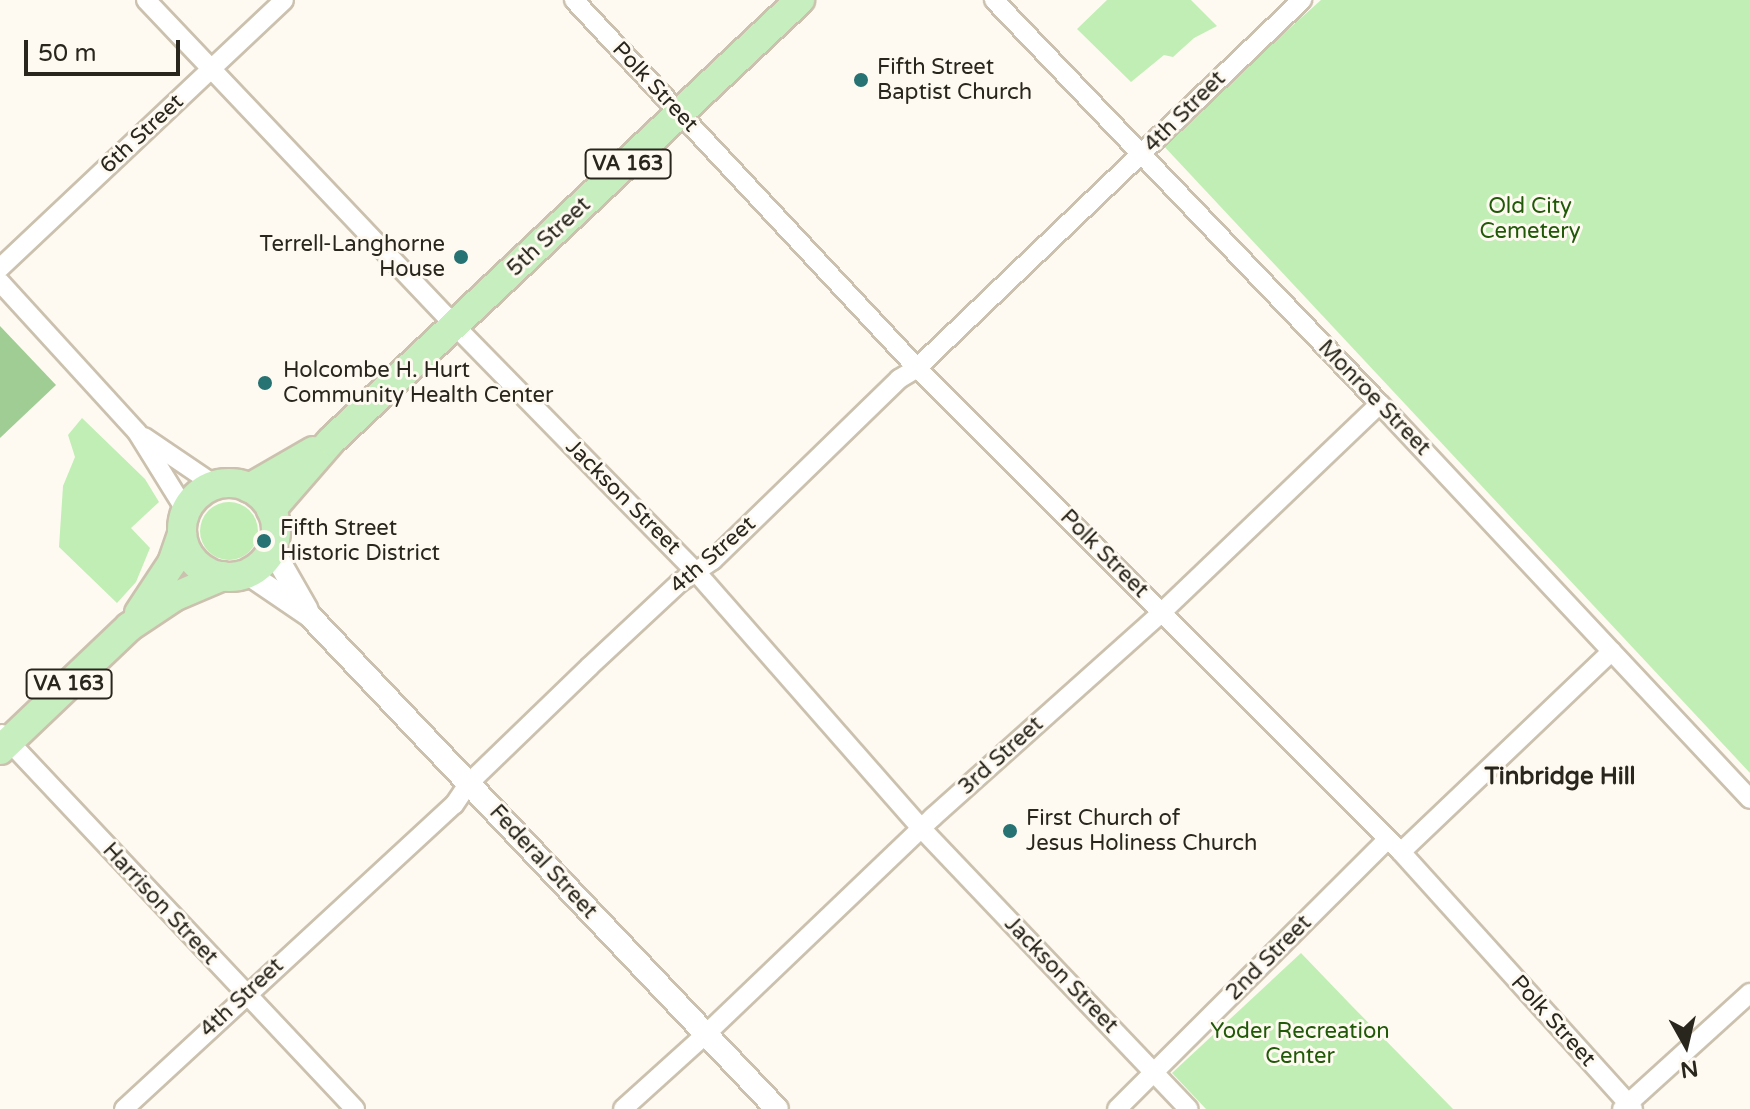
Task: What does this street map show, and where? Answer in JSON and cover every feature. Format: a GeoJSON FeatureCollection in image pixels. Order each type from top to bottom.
{"type":"FeatureCollection","features":[{"type":"Feature","properties":{"kind":"main road","name":"5th Street"},"geometry":{"type":"LineString","coordinates":[[271,510],[331,441],[800,0]]}},
{"type":"Feature","properties":{"kind":"main road","name":"5th Street"},"geometry":{"type":"LineString","coordinates":[[249,488],[331,441]]}},
{"type":"Feature","properties":{"kind":"main road"},"geometry":{"type":"LineString","coordinates":[[232,483],[249,488],[262,497],[271,510],[276,529],[272,549],[266,559],[235,575],[199,567],[185,547],[184,523],[193,500],[215,485],[232,483]]}},
{"type":"Feature","properties":{"kind":"main road","name":"VA 163"},"geometry":{"type":"LineString","coordinates":[[129,627],[166,573],[184,523]]}},
{"type":"Feature","properties":{"kind":"main road","name":"VA 163"},"geometry":{"type":"LineString","coordinates":[[3,741],[129,627],[174,597],[235,575]]}},
{"type":"Feature","properties":{"kind":"street","name":"Jackson Street"},"geometry":{"type":"LineString","coordinates":[[146,0],[454,325],[697,573],[921,828],[1189,1109]]}},
{"type":"Feature","properties":{"kind":"street","name":"6th Street"},"geometry":{"type":"LineString","coordinates":[[0,268],[284,0]]}},
{"type":"Feature","properties":{"kind":"street","name":"Polk Street"},"geometry":{"type":"LineString","coordinates":[[574,0],[917,368],[1394,846],[1627,1107]]}},
{"type":"Feature","properties":{"kind":"street","name":"Monroe Street"},"geometry":{"type":"LineString","coordinates":[[994,0],[1380,404],[1750,799]]}},
{"type":"Feature","properties":{"kind":"street","name":"4th Street"},"geometry":{"type":"LineString","coordinates":[[124,1109],[454,805],[468,784],[668,594],[697,573],[899,379],[917,368],[1302,0]]}},
{"type":"Feature","properties":{"kind":"street"},"geometry":{"type":"LineString","coordinates":[[0,282],[137,432],[215,485]]}},
{"type":"Feature","properties":{"kind":"street","name":"3rd Street"},"geometry":{"type":"LineString","coordinates":[[623,1109],[921,828],[1162,612],[1380,404]]}},
{"type":"Feature","properties":{"kind":"street"},"geometry":{"type":"LineString","coordinates":[[137,432],[184,523]]}},
{"type":"Feature","properties":{"kind":"street","name":"Federal Street"},"geometry":{"type":"LineString","coordinates":[[272,549],[309,615],[777,1109]]}},
{"type":"Feature","properties":{"kind":"street","name":"Federal Street"},"geometry":{"type":"LineString","coordinates":[[235,575],[309,615]]}},
{"type":"Feature","properties":{"kind":"street","name":"2nd Street"},"geometry":{"type":"LineString","coordinates":[[1117,1109],[1394,846],[1612,651]]}},
{"type":"Feature","properties":{"kind":"street","name":"Harrison Street"},"geometry":{"type":"LineString","coordinates":[[3,741],[355,1109]]}},
{"type":"Feature","properties":{"kind":"street"},"geometry":{"type":"LineString","coordinates":[[1627,1107],[1750,993]]}},
{"type":"Feature","properties":{"kind":"green space"},"geometry":{"type":"Polygon","coordinates":[[[1107,0],[1191,0],[1217,26],[1194,38],[1173,57],[1164,55],[1131,82],[1077,29],[1107,0]]]}},
{"type":"Feature","properties":{"kind":"green space","name":"Old City Cemetery"},"geometry":{"type":"Polygon","coordinates":[[[1321,0],[1750,0],[1750,773],[1161,143],[1321,0]]]}},
{"type":"Feature","properties":{"kind":"green space"},"geometry":{"type":"Polygon","coordinates":[[[0,326],[56,385],[0,438],[0,326]]]}},
{"type":"Feature","properties":{"kind":"green space"},"geometry":{"type":"Polygon","coordinates":[[[82,418],[145,479],[159,502],[131,528],[150,548],[136,582],[117,603],[59,547],[63,486],[75,457],[68,435],[82,418]]]}},
{"type":"Feature","properties":{"kind":"green space"},"geometry":{"type":"Polygon","coordinates":[[[229,502],[240,504],[249,511],[256,520],[256,542],[249,551],[240,558],[229,560],[218,558],[209,551],[202,542],[200,531],[202,520],[209,511],[218,504],[229,502]]]}},
{"type":"Feature","properties":{"kind":"green space","name":"Yoder Recreation Center"},"geometry":{"type":"Polygon","coordinates":[[[1301,953],[1453,1109],[1206,1109],[1172,1073],[1301,953]]]}},
{"type":"Feature","properties":{"kind":"place","name":"Fifth Street Baptist Church"},"geometry":{"type":"Point","coordinates":[861,80]}},
{"type":"Feature","properties":{"kind":"place","name":"Terrell-Langhorne House"},"geometry":{"type":"Point","coordinates":[461,257]}},
{"type":"Feature","properties":{"kind":"place","name":"Holcombe H. Hurt Community Health Center"},"geometry":{"type":"Point","coordinates":[265,383]}},
{"type":"Feature","properties":{"kind":"place","name":"Fifth Street Historic District"},"geometry":{"type":"Point","coordinates":[264,541]}},
{"type":"Feature","properties":{"kind":"place","name":"First Church of Jesus Holiness Church"},"geometry":{"type":"Point","coordinates":[1010,831]}},
{"type":"Feature","properties":{"kind":"district","name":"Tinbridge Hill"},"geometry":{"type":"Point","coordinates":[1560,777]}}]}
